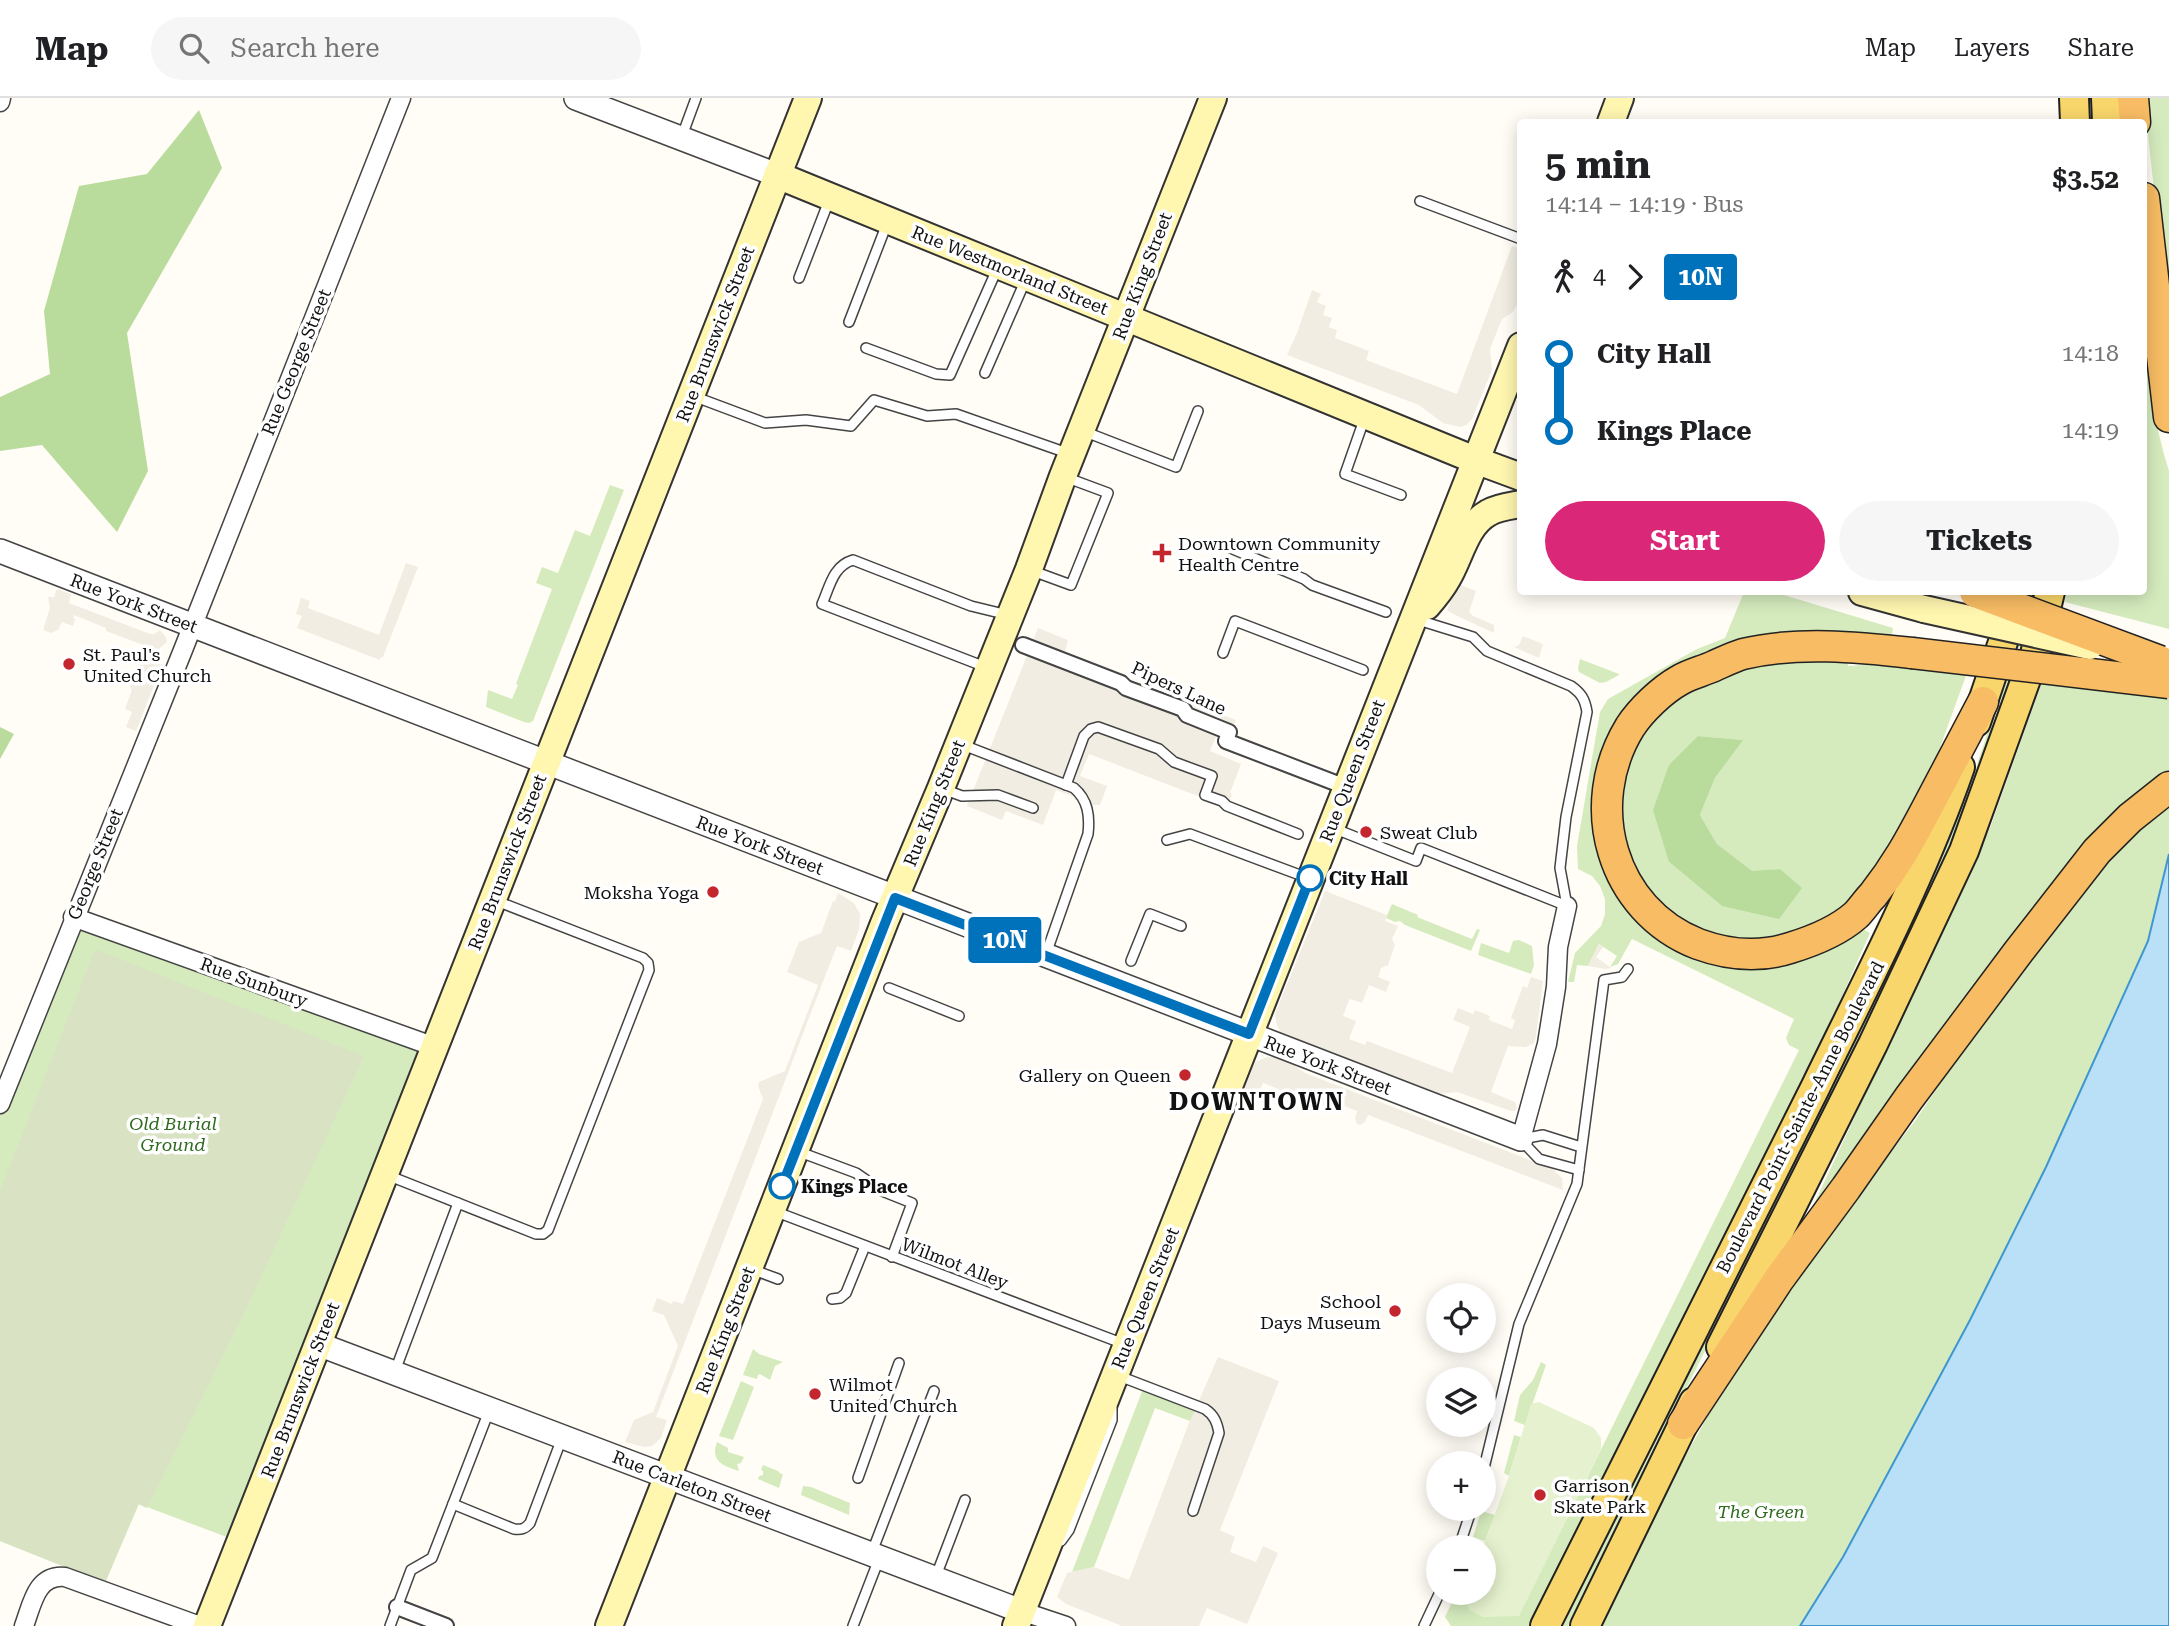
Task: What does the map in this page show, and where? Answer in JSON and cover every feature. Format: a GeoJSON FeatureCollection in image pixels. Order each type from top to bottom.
{"type":"FeatureCollection","features":[{"type":"Feature","properties":{"kind":"highway"},"geometry":{"type":"LineString","coordinates":[[2133,98],[2135,119]]}},
{"type":"Feature","properties":{"kind":"highway"},"geometry":{"type":"LineString","coordinates":[[2147,225],[2169,417]]}},
{"type":"Feature","properties":{"kind":"highway"},"geometry":{"type":"LineString","coordinates":[[1982,595],[2166,669]]}},
{"type":"Feature","properties":{"kind":"highway"},"geometry":{"type":"LineString","coordinates":[[1983,702],[1904,853],[1856,915],[1833,931],[1777,953],[1744,955],[1713,950],[1686,939],[1659,922],[1636,899],[1623,878],[1607,821],[1607,790],[1615,758],[1631,726],[1656,698],[1679,680],[1742,654],[1787,648],[1877,649],[2166,669]]}},
{"type":"Feature","properties":{"kind":"highway"},"geometry":{"type":"LineString","coordinates":[[1683,1424],[1779,1279],[2019,951],[2097,851],[2130,818],[2169,787]]}},
{"type":"Feature","properties":{"kind":"main road","name":"Rue Brunswick Street"},"geometry":{"type":"LineString","coordinates":[[207,1626],[807,98]]}},
{"type":"Feature","properties":{"kind":"main road","name":"Rue King Street"},"geometry":{"type":"LineString","coordinates":[[610,1626],[895,898],[989,668],[1213,98]]}},
{"type":"Feature","properties":{"kind":"main road"},"geometry":{"type":"LineString","coordinates":[[1612,119],[1620,98]]}},
{"type":"Feature","properties":{"kind":"main road"},"geometry":{"type":"LineString","coordinates":[[2074,98],[2075,119]]}},
{"type":"Feature","properties":{"kind":"main road"},"geometry":{"type":"LineString","coordinates":[[2106,98],[2107,119]]}},
{"type":"Feature","properties":{"kind":"main road","name":"Rue Westmorland Street"},"geometry":{"type":"LineString","coordinates":[[777,175],[1517,476]]}},
{"type":"Feature","properties":{"kind":"main road","name":"Rue Queen Street"},"geometry":{"type":"LineString","coordinates":[[1018,1618],[1517,356]]}},
{"type":"Feature","properties":{"kind":"main road"},"geometry":{"type":"LineString","coordinates":[[1412,618],[1428,605],[1448,578],[1475,524],[1487,513],[1517,505]]}},
{"type":"Feature","properties":{"kind":"main road"},"geometry":{"type":"LineString","coordinates":[[1873,595],[2166,669]]}},
{"type":"Feature","properties":{"kind":"main road","name":"Boulevard Point-Sainte-Anne Boulevard"},"geometry":{"type":"LineString","coordinates":[[1545,1626],[1884,949],[1957,776],[2017,595]]}},
{"type":"Feature","properties":{"kind":"main road","name":"Boulevard Point-Sainte-Anne Boulevard"},"geometry":{"type":"LineString","coordinates":[[1585,1626],[1873,1044],[1964,851],[2035,654],[2049,595]]}},
{"type":"Feature","properties":{"kind":"street","name":"Rue George Street"},"geometry":{"type":"LineString","coordinates":[[192,625],[401,98]]}},
{"type":"Feature","properties":{"kind":"street","name":"Rue Westmorland Street"},"geometry":{"type":"LineString","coordinates":[[576,98],[777,175]]}},
{"type":"Feature","properties":{"kind":"street","name":"Rue York Street"},"geometry":{"type":"LineString","coordinates":[[0,551],[1521,1139]]}},
{"type":"Feature","properties":{"kind":"street","name":"George Street"},"geometry":{"type":"LineString","coordinates":[[0,1104],[192,625]]}},
{"type":"Feature","properties":{"kind":"street","name":"Pipers Lane"},"geometry":{"type":"LineString","coordinates":[[1023,645],[1183,709],[1187,715],[1229,732],[1226,741],[1346,787]]}},
{"type":"Feature","properties":{"kind":"street"},"geometry":{"type":"LineString","coordinates":[[1521,1139],[1547,1044],[1556,987],[1558,947],[1567,906]]}},
{"type":"Feature","properties":{"kind":"street","name":"Rue Sunbury"},"geometry":{"type":"LineString","coordinates":[[74,917],[435,1047]]}},
{"type":"Feature","properties":{"kind":"street","name":"Rue Carleton Street"},"geometry":{"type":"LineString","coordinates":[[318,1344],[935,1578],[1018,1618],[1066,1626]]}},
{"type":"Feature","properties":{"kind":"street"},"geometry":{"type":"LineString","coordinates":[[24,1626],[38,1589],[43,1582],[57,1576],[200,1626]]}},
{"type":"Feature","properties":{"kind":"street"},"geometry":{"type":"LineString","coordinates":[[397,1607],[446,1626]]}},
{"type":"Feature","properties":{"kind":"lane"},"geometry":{"type":"LineString","coordinates":[[681,138],[696,98]]}},
{"type":"Feature","properties":{"kind":"lane"},"geometry":{"type":"LineString","coordinates":[[799,278],[830,196]]}},
{"type":"Feature","properties":{"kind":"lane"},"geometry":{"type":"LineString","coordinates":[[1420,201],[1517,237]]}},
{"type":"Feature","properties":{"kind":"lane"},"geometry":{"type":"LineString","coordinates":[[849,322],[888,220]]}},
{"type":"Feature","properties":{"kind":"lane"},"geometry":{"type":"LineString","coordinates":[[866,348],[936,374],[950,374],[999,265]]}},
{"type":"Feature","properties":{"kind":"lane"},"geometry":{"type":"LineString","coordinates":[[985,373],[1027,277]]}},
{"type":"Feature","properties":{"kind":"lane"},"geometry":{"type":"LineString","coordinates":[[691,395],[765,423],[806,420],[851,426],[874,400],[927,416],[956,414],[1072,454],[1176,467],[1198,411]]}},
{"type":"Feature","properties":{"kind":"lane"},"geometry":{"type":"LineString","coordinates":[[1365,415],[1345,474],[1401,495]]}},
{"type":"Feature","properties":{"kind":"lane"},"geometry":{"type":"LineString","coordinates":[[1028,569],[1071,585],[1108,493],[1072,454]]}},
{"type":"Feature","properties":{"kind":"lane"},"geometry":{"type":"LineString","coordinates":[[1228,547],[1312,584],[1386,612]]}},
{"type":"Feature","properties":{"kind":"lane"},"geometry":{"type":"LineString","coordinates":[[989,668],[822,604],[836,570],[853,560],[971,606],[1010,615]]}},
{"type":"Feature","properties":{"kind":"lane"},"geometry":{"type":"LineString","coordinates":[[1412,618],[1473,637],[1487,651],[1571,686],[1585,701],[1587,712],[1566,817],[1560,868],[1567,906]]}},
{"type":"Feature","properties":{"kind":"lane"},"geometry":{"type":"LineString","coordinates":[[1223,653],[1235,621],[1363,670]]}},
{"type":"Feature","properties":{"kind":"lane"},"geometry":{"type":"LineString","coordinates":[[1066,785],[1084,736],[1091,729],[1098,727],[1159,748],[1174,762],[1212,776],[1205,795],[1298,834]]}},
{"type":"Feature","properties":{"kind":"lane"},"geometry":{"type":"LineString","coordinates":[[958,744],[1066,785],[1085,800],[1089,812],[1088,834],[1045,955]]}},
{"type":"Feature","properties":{"kind":"lane"},"geometry":{"type":"LineString","coordinates":[[941,788],[962,796],[998,795],[1033,808]]}},
{"type":"Feature","properties":{"kind":"lane"},"geometry":{"type":"LineString","coordinates":[[1331,827],[1416,861],[1421,848],[1567,906]]}},
{"type":"Feature","properties":{"kind":"lane"},"geometry":{"type":"LineString","coordinates":[[1167,840],[1190,834],[1310,878]]}},
{"type":"Feature","properties":{"kind":"lane"},"geometry":{"type":"LineString","coordinates":[[385,1174],[536,1234],[543,1234],[548,1230],[649,970],[648,963],[643,958],[493,899]]}},
{"type":"Feature","properties":{"kind":"lane"},"geometry":{"type":"LineString","coordinates":[[1131,961],[1150,914],[1181,926]]}},
{"type":"Feature","properties":{"kind":"lane"},"geometry":{"type":"LineString","coordinates":[[1488,1451],[1519,1324],[1577,1185],[1604,980],[1622,977],[1628,969]]}},
{"type":"Feature","properties":{"kind":"lane"},"geometry":{"type":"LineString","coordinates":[[890,988],[959,1016]]}},
{"type":"Feature","properties":{"kind":"lane"},"geometry":{"type":"LineString","coordinates":[[1521,1139],[1543,1135],[1581,1147]]}},
{"type":"Feature","properties":{"kind":"lane"},"geometry":{"type":"LineString","coordinates":[[1521,1139],[1539,1159],[1579,1170]]}},
{"type":"Feature","properties":{"kind":"lane"},"geometry":{"type":"LineString","coordinates":[[796,1150],[856,1173],[882,1191],[912,1203],[892,1256]]}},
{"type":"Feature","properties":{"kind":"lane"},"geometry":{"type":"LineString","coordinates":[[394,1373],[458,1203]]}},
{"type":"Feature","properties":{"kind":"lane","name":"Wilmot Alley"},"geometry":{"type":"LineString","coordinates":[[772,1211],[1126,1345]]}},
{"type":"Feature","properties":{"kind":"lane"},"geometry":{"type":"LineString","coordinates":[[832,1299],[840,1298],[846,1293],[865,1246]]}},
{"type":"Feature","properties":{"kind":"lane"},"geometry":{"type":"LineString","coordinates":[[749,1268],[778,1279]]}},
{"type":"Feature","properties":{"kind":"lane"},"geometry":{"type":"LineString","coordinates":[[858,1478],[899,1363]]}},
{"type":"Feature","properties":{"kind":"lane"},"geometry":{"type":"LineString","coordinates":[[1115,1374],[1205,1409],[1217,1422],[1219,1433],[1192,1511]]}},
{"type":"Feature","properties":{"kind":"lane"},"geometry":{"type":"LineString","coordinates":[[853,1626],[875,1555],[934,1391]]}},
{"type":"Feature","properties":{"kind":"lane"},"geometry":{"type":"LineString","coordinates":[[390,1626],[411,1570],[432,1558],[490,1409]]}},
{"type":"Feature","properties":{"kind":"lane"},"geometry":{"type":"LineString","coordinates":[[453,1504],[514,1530],[522,1530],[530,1523],[562,1437]]}},
{"type":"Feature","properties":{"kind":"lane"},"geometry":{"type":"LineString","coordinates":[[935,1578],[965,1500]]}},
{"type":"Feature","properties":{"kind":"lane"},"geometry":{"type":"LineString","coordinates":[[1424,1626],[1434,1605]]}},
{"type":"Feature","properties":{"kind":"green space"},"geometry":{"type":"Polygon","coordinates":[[[2144,98],[2169,98],[2169,308],[2167,308],[2144,98]]]}},
{"type":"Feature","properties":{"kind":"green space"},"geometry":{"type":"Polygon","coordinates":[[[199,110],[222,168],[127,333],[148,471],[117,532],[42,445],[0,451],[0,397],[50,374],[44,311],[79,186],[147,174],[199,110]]]}},
{"type":"Feature","properties":{"kind":"green space"},"geometry":{"type":"Polygon","coordinates":[[[2147,354],[2155,415],[2169,471],[2169,629],[2065,602],[2066,595],[2147,595],[2147,354]]]}},
{"type":"Feature","properties":{"kind":"green space"},"geometry":{"type":"Polygon","coordinates":[[[610,485],[624,490],[533,721],[524,722],[486,707],[488,690],[512,699],[518,685],[516,684],[552,589],[536,583],[542,567],[558,573],[575,530],[590,536],[610,485]]]}},
{"type":"Feature","properties":{"kind":"green space"},"geometry":{"type":"Polygon","coordinates":[[[1743,595],[1784,595],[1893,628],[1891,641],[1656,684],[1596,809],[1685,951],[1858,926],[1870,933],[1833,1017],[1532,1626],[1451,1626],[1445,1617],[1451,1605],[1481,1605],[1519,1615],[1799,1050],[1789,1045],[1786,1038],[1794,1019],[1632,939],[1618,964],[1610,967],[1617,956],[1599,944],[1588,966],[1577,965],[1574,982],[1568,982],[1575,953],[1601,926],[1605,914],[1605,899],[1600,886],[1592,876],[1578,869],[1577,846],[1600,712],[1608,699],[1697,649],[1725,638],[1743,595]]]}},
{"type":"Feature","properties":{"kind":"green space"},"geometry":{"type":"Polygon","coordinates":[[[2029,595],[2035,595],[1998,722],[1934,891],[1568,1626],[1562,1626],[1937,864],[1971,783],[2006,677],[2029,595]]]}},
{"type":"Feature","properties":{"kind":"green space"},"geometry":{"type":"Polygon","coordinates":[[[1580,659],[1619,675],[1600,683],[1579,672],[1580,659]]]}},
{"type":"Feature","properties":{"kind":"green space"},"geometry":{"type":"Polygon","coordinates":[[[1847,659],[1848,666],[1878,664],[1967,673],[1919,805],[1892,854],[1846,907],[1784,939],[1718,939],[1668,914],[1629,866],[1617,808],[1634,739],[1678,695],[1756,664],[1847,659]],[[1698,736],[1669,862],[1722,906],[1780,869],[1752,872],[1717,844],[1700,815],[1715,778],[1742,740],[1698,736]]]}},
{"type":"Feature","properties":{"kind":"green space","name":"The Green"},"geometry":{"type":"Polygon","coordinates":[[[2042,682],[2169,698],[2169,854],[2148,941],[2046,1167],[1970,1320],[1843,1557],[1800,1626],[1598,1626],[1676,1473],[1759,1324],[1915,1121],[2014,974],[1806,1221],[1990,828],[2042,682]]]}},
{"type":"Feature","properties":{"kind":"green space"},"geometry":{"type":"Polygon","coordinates":[[[0,727],[14,734],[0,759],[0,727]]]}},
{"type":"Feature","properties":{"kind":"green space"},"geometry":{"type":"Polygon","coordinates":[[[1698,736],[1743,740],[1715,778],[1700,815],[1717,844],[1752,871],[1780,869],[1802,888],[1779,919],[1722,906],[1669,862],[1653,810],[1669,765],[1698,736]]]}},
{"type":"Feature","properties":{"kind":"green space"},"geometry":{"type":"Polygon","coordinates":[[[1392,904],[1472,939],[1477,929],[1480,930],[1471,951],[1400,921],[1386,918],[1392,904]]]}},
{"type":"Feature","properties":{"kind":"green space","name":"Old Burial Ground"},"geometry":{"type":"Polygon","coordinates":[[[73,917],[435,1047],[240,1542],[139,1504],[105,1583],[0,1541],[0,1104],[73,917]]]}},
{"type":"Feature","properties":{"kind":"green space"},"geometry":{"type":"Polygon","coordinates":[[[1519,940],[1532,946],[1534,965],[1531,974],[1478,955],[1481,943],[1509,953],[1513,941],[1519,940]]]}},
{"type":"Feature","properties":{"kind":"green space","name":"Old Burial Ground"},"geometry":{"type":"Polygon","coordinates":[[[95,949],[364,1056],[246,1309],[147,1508],[138,1504],[105,1583],[0,1541],[0,1191],[95,949]]]}},
{"type":"Feature","properties":{"kind":"green space"},"geometry":{"type":"Polygon","coordinates":[[[753,1349],[759,1354],[783,1362],[775,1366],[770,1380],[760,1374],[757,1379],[743,1375],[753,1349]]]}},
{"type":"Feature","properties":{"kind":"green space"},"geometry":{"type":"Polygon","coordinates":[[[1541,1362],[1546,1365],[1525,1425],[1514,1421],[1520,1395],[1533,1380],[1541,1362]]]}},
{"type":"Feature","properties":{"kind":"green space"},"geometry":{"type":"Polygon","coordinates":[[[741,1381],[754,1387],[733,1440],[719,1436],[741,1381]]]}},
{"type":"Feature","properties":{"kind":"green space"},"geometry":{"type":"Polygon","coordinates":[[[1143,1389],[1200,1414],[1129,1581],[1190,1421],[1155,1408],[1094,1567],[1072,1572],[1143,1389]]]}},
{"type":"Feature","properties":{"kind":"green space","name":"Garrison Skate Park"},"geometry":{"type":"Polygon","coordinates":[[[1539,1402],[1594,1428],[1601,1438],[1601,1449],[1519,1616],[1483,1617],[1469,1610],[1467,1605],[1496,1605],[1496,1535],[1487,1535],[1493,1521],[1496,1521],[1496,1512],[1531,1404],[1539,1402]]]}},
{"type":"Feature","properties":{"kind":"green space"},"geometry":{"type":"Polygon","coordinates":[[[1514,1435],[1521,1437],[1509,1476],[1504,1473],[1514,1435]]]}},
{"type":"Feature","properties":{"kind":"green space"},"geometry":{"type":"Polygon","coordinates":[[[717,1442],[728,1448],[728,1452],[744,1457],[741,1463],[737,1464],[739,1471],[719,1462],[715,1454],[717,1442]]]}},
{"type":"Feature","properties":{"kind":"green space"},"geometry":{"type":"Polygon","coordinates":[[[763,1465],[783,1474],[779,1488],[758,1479],[763,1475],[763,1465]]]}},
{"type":"Feature","properties":{"kind":"green space"},"geometry":{"type":"Polygon","coordinates":[[[803,1486],[850,1503],[849,1515],[801,1495],[803,1486]]]}},
{"type":"Feature","properties":{"kind":"green space"},"geometry":{"type":"Polygon","coordinates":[[[1478,1521],[1493,1521],[1487,1535],[1474,1535],[1478,1521]]]}},
{"type":"Feature","properties":{"kind":"shaded area"},"geometry":{"type":"Polygon","coordinates":[[[1512,246],[1517,248],[1517,304],[1513,312],[1502,319],[1490,349],[1492,370],[1472,419],[1460,427],[1443,423],[1419,405],[1287,355],[1312,290],[1321,294],[1317,302],[1326,306],[1323,315],[1332,318],[1329,327],[1337,330],[1335,338],[1369,351],[1366,360],[1457,394],[1512,246]]]}},
{"type":"Feature","properties":{"kind":"shaded area"},"geometry":{"type":"Polygon","coordinates":[[[406,563],[418,567],[380,660],[297,628],[302,616],[296,614],[301,598],[310,601],[308,608],[379,635],[406,563]]]}},
{"type":"Feature","properties":{"kind":"shaded area"},"geometry":{"type":"Polygon","coordinates":[[[1458,584],[1476,591],[1469,612],[1494,625],[1494,633],[1447,610],[1458,584]]]}},
{"type":"Feature","properties":{"kind":"shaded area"},"geometry":{"type":"Polygon","coordinates":[[[57,589],[71,594],[69,603],[150,634],[160,630],[166,637],[167,642],[160,648],[155,662],[162,665],[136,731],[126,727],[132,712],[125,709],[132,690],[130,687],[146,646],[74,615],[73,626],[62,622],[58,630],[51,633],[43,630],[50,608],[48,597],[54,597],[57,589]]]}},
{"type":"Feature","properties":{"kind":"shaded area"},"geometry":{"type":"Polygon","coordinates":[[[1038,628],[1068,640],[1064,655],[1236,720],[1227,746],[1223,737],[1217,734],[1210,751],[1241,764],[1229,803],[1221,805],[1089,754],[1080,776],[1107,786],[1100,805],[1079,805],[1075,797],[1056,790],[1043,825],[1006,811],[1002,820],[967,806],[1038,628]]]}},
{"type":"Feature","properties":{"kind":"shaded area"},"geometry":{"type":"Polygon","coordinates":[[[1523,636],[1543,644],[1539,658],[1514,647],[1519,645],[1523,636]]]}},
{"type":"Feature","properties":{"kind":"shaded area"},"geometry":{"type":"Polygon","coordinates":[[[1325,891],[1387,915],[1385,921],[1398,926],[1392,939],[1395,945],[1388,965],[1381,968],[1378,977],[1390,982],[1386,992],[1369,985],[1362,1003],[1349,1000],[1343,1016],[1356,1021],[1349,1039],[1365,1045],[1367,1041],[1452,1073],[1470,1027],[1453,1020],[1458,1008],[1473,1014],[1475,1010],[1490,1016],[1489,1020],[1512,1029],[1515,1020],[1511,1018],[1523,986],[1527,988],[1531,977],[1543,981],[1534,1043],[1526,1047],[1508,1046],[1491,1092],[1515,1102],[1515,1111],[1457,1092],[1437,1094],[1281,1033],[1275,1014],[1325,891]]]}},
{"type":"Feature","properties":{"kind":"shaded area"},"geometry":{"type":"Polygon","coordinates":[[[838,893],[854,903],[860,914],[859,929],[851,951],[837,946],[829,966],[656,1417],[667,1420],[661,1438],[652,1446],[644,1447],[625,1442],[634,1420],[653,1412],[678,1346],[664,1315],[652,1311],[657,1298],[672,1304],[673,1301],[683,1304],[763,1099],[759,1082],[785,1071],[818,985],[787,972],[799,942],[821,933],[838,893]]]}},
{"type":"Feature","properties":{"kind":"shaded area"},"geometry":{"type":"Polygon","coordinates":[[[1599,944],[1603,947],[1596,957],[1611,968],[1588,966],[1599,944]]]}},
{"type":"Feature","properties":{"kind":"shaded area"},"geometry":{"type":"Polygon","coordinates":[[[1267,1057],[1278,1057],[1305,1073],[1553,1169],[1562,1178],[1563,1190],[1368,1115],[1365,1122],[1357,1124],[1357,1111],[1332,1101],[1329,1108],[1263,1083],[1257,1096],[1243,1092],[1249,1071],[1255,1062],[1267,1057]]]}},
{"type":"Feature","properties":{"kind":"shaded area"},"geometry":{"type":"Polygon","coordinates":[[[1218,1357],[1279,1381],[1220,1530],[1235,1537],[1230,1552],[1256,1562],[1263,1546],[1278,1553],[1247,1624],[1207,1608],[1199,1626],[1122,1626],[1066,1604],[1057,1597],[1067,1573],[1094,1567],[1129,1580],[1190,1421],[1218,1357]]]}},
{"type":"Feature","properties":{"kind":"water"},"geometry":{"type":"Polygon","coordinates":[[[2169,854],[2169,1626],[1800,1626],[1843,1557],[1970,1320],[2046,1167],[2148,941],[2169,854]]]}},
{"type":"Feature","properties":{"kind":"bus line","name":"10N"},"geometry":{"type":"LineString","coordinates":[[782,1186],[895,898],[1249,1034],[1310,878]]}},
{"type":"Feature","properties":{"kind":"place","name":"Downtown Community Health Centre"},"geometry":{"type":"Point","coordinates":[1162,553]}},
{"type":"Feature","properties":{"kind":"place","name":"St. Paul's United Church"},"geometry":{"type":"Point","coordinates":[69,664]}},
{"type":"Feature","properties":{"kind":"place","name":"Sweat Club"},"geometry":{"type":"Point","coordinates":[1366,832]}},
{"type":"Feature","properties":{"kind":"place","name":"City Hall"},"geometry":{"type":"Point","coordinates":[1310,878]}},
{"type":"Feature","properties":{"kind":"place","name":"Moksha Yoga"},"geometry":{"type":"Point","coordinates":[713,892]}},
{"type":"Feature","properties":{"kind":"place","name":"Gallery on Queen"},"geometry":{"type":"Point","coordinates":[1185,1075]}},
{"type":"Feature","properties":{"kind":"place","name":"Kings Place"},"geometry":{"type":"Point","coordinates":[782,1186]}},
{"type":"Feature","properties":{"kind":"place","name":"School Days Museum"},"geometry":{"type":"Point","coordinates":[1395,1311]}},
{"type":"Feature","properties":{"kind":"place","name":"Wilmot United Church"},"geometry":{"type":"Point","coordinates":[815,1394]}},
{"type":"Feature","properties":{"kind":"place","name":"Garrison Skate Park"},"geometry":{"type":"Point","coordinates":[1540,1495]}},
{"type":"Feature","properties":{"kind":"district","name":"DOWNTOWN"},"geometry":{"type":"Point","coordinates":[1257,1102]}}]}
